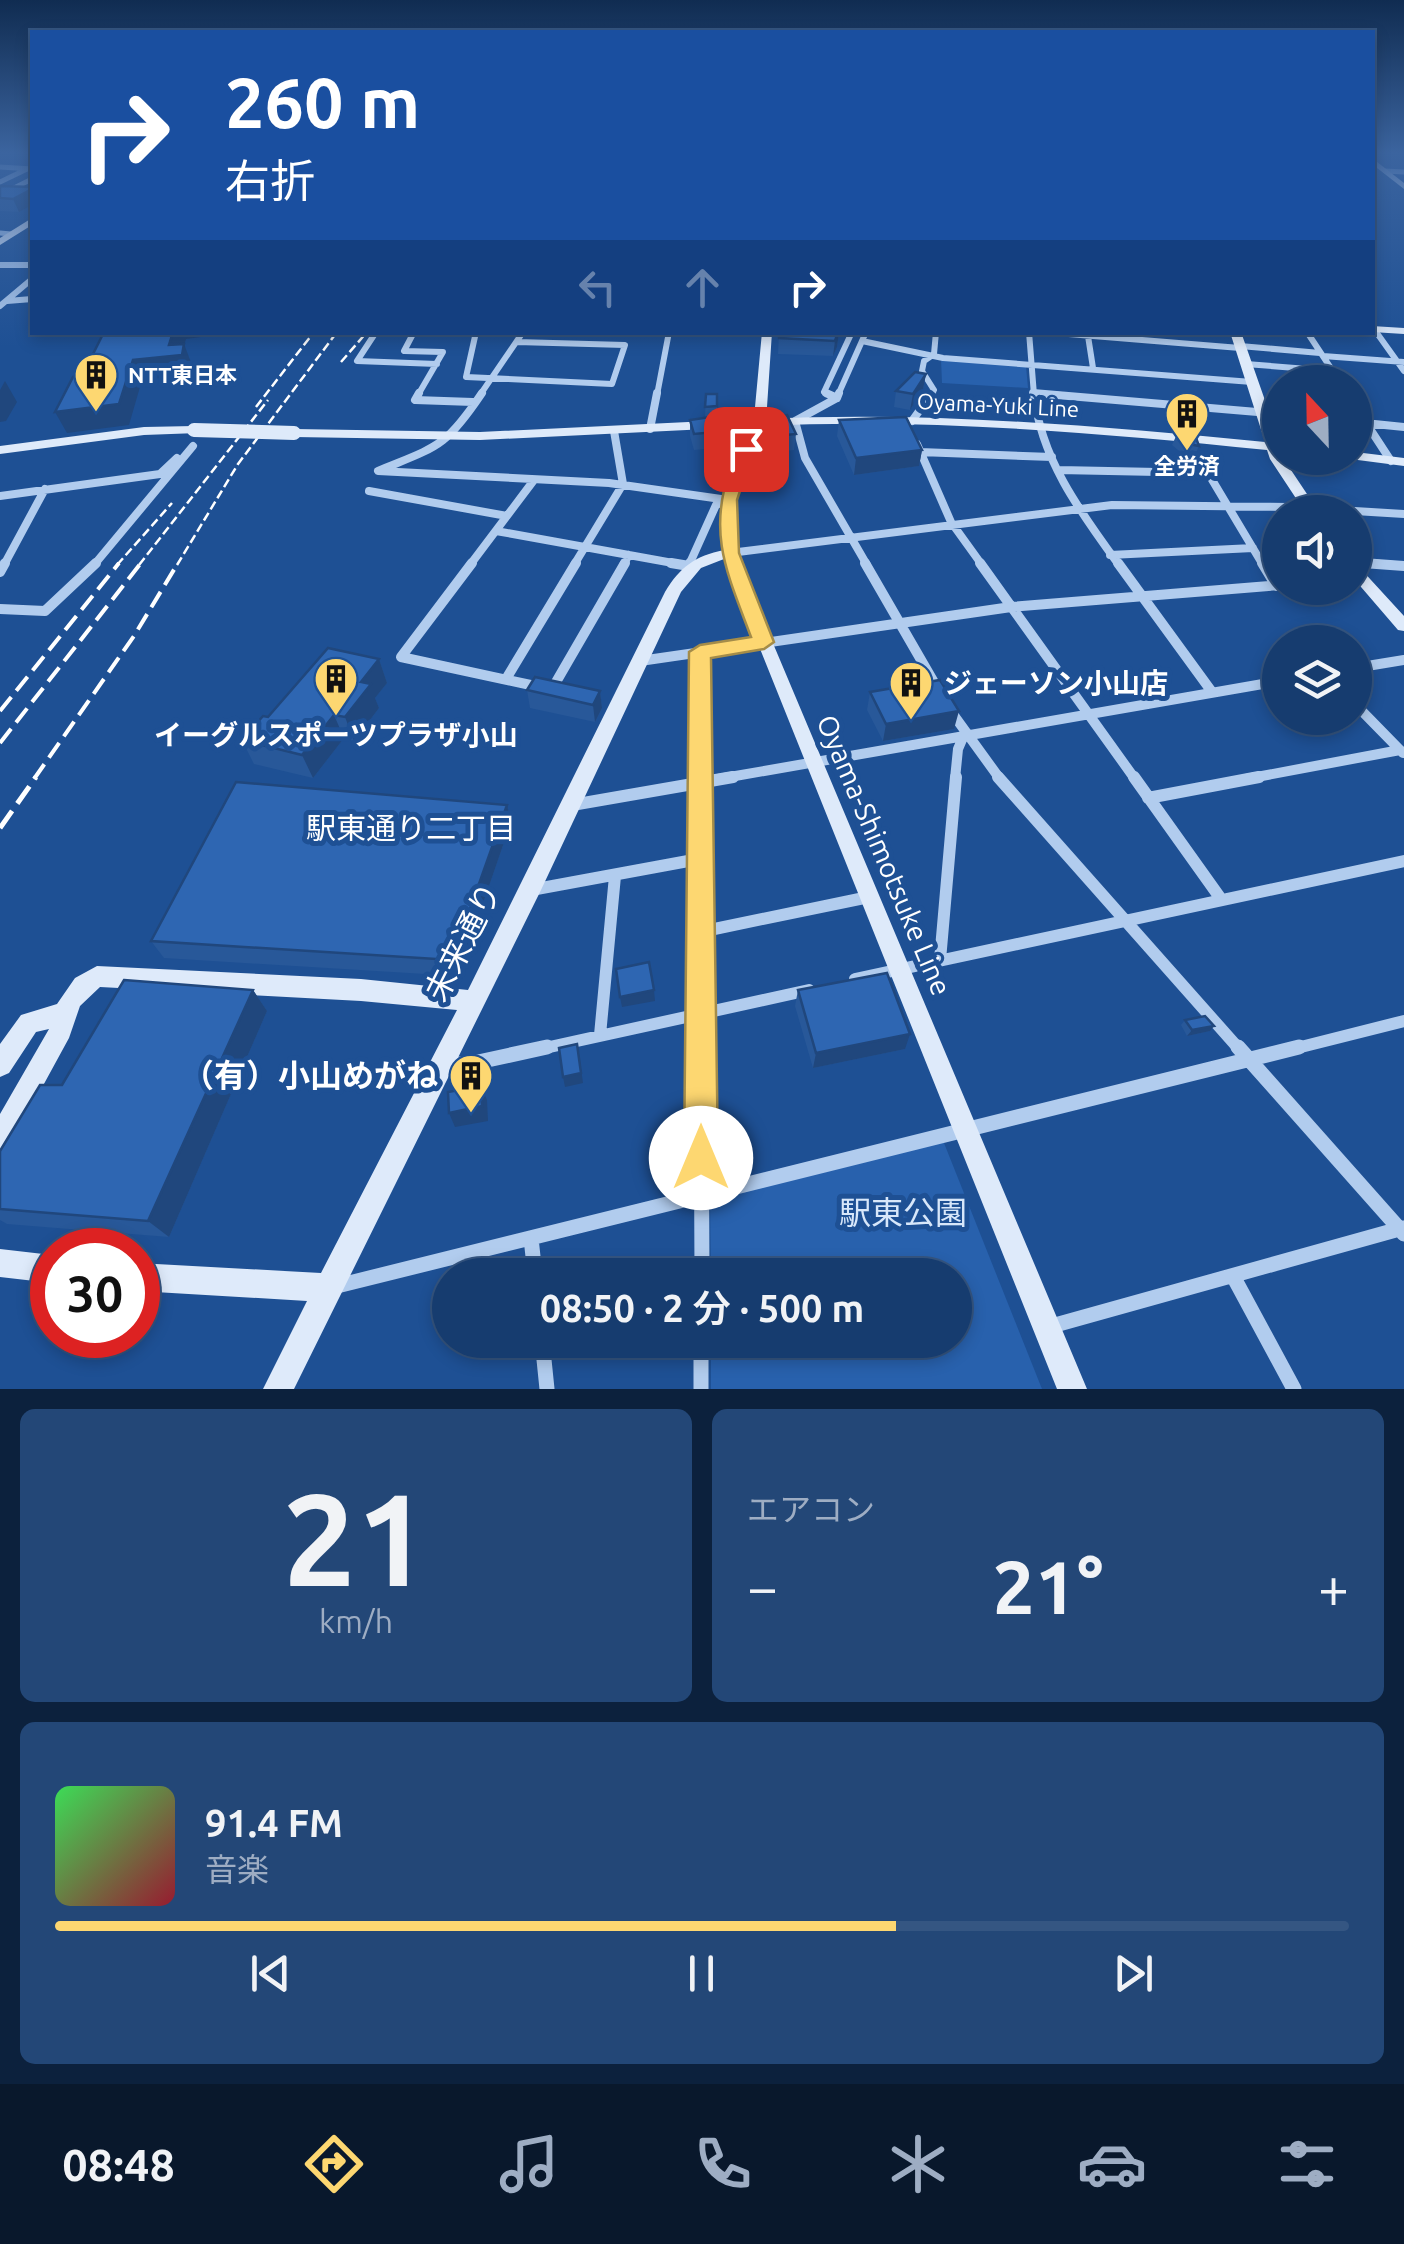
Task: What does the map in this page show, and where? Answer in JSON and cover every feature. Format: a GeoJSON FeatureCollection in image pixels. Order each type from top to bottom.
{"type":"FeatureCollection","features":[{"type":"Feature","properties":{"kind":"main road"},"geometry":{"type":"LineString","coordinates":[[0,242],[6,234],[30,222]]}},
{"type":"Feature","properties":{"kind":"main road"},"geometry":{"type":"LineString","coordinates":[[1375,329],[1404,331]]}},
{"type":"Feature","properties":{"kind":"main road","name":"Oyama-Shimotsuke Line"},"geometry":{"type":"LineString","coordinates":[[767,335],[761,406],[728,500],[730,553],[1072,1389]]}},
{"type":"Feature","properties":{"kind":"main road"},"geometry":{"type":"LineString","coordinates":[[1239,342],[1262,416]]}},
{"type":"Feature","properties":{"kind":"main road","name":"Oyama-Yuki Line"},"geometry":{"type":"LineString","coordinates":[[189,430],[453,436],[794,421],[909,421],[1165,435],[1262,445]]}},
{"type":"Feature","properties":{"kind":"main road"},"geometry":{"type":"LineString","coordinates":[[0,450],[144,430],[189,430]]}},
{"type":"Feature","properties":{"kind":"main road"},"geometry":{"type":"LineString","coordinates":[[1372,458],[1398,461]]}},
{"type":"Feature","properties":{"kind":"main road"},"geometry":{"type":"LineString","coordinates":[[690,566],[709,556],[730,553]]}},
{"type":"Feature","properties":{"kind":"main road","name":"未来通り"},"geometry":{"type":"LineString","coordinates":[[278,1389],[438,1064],[530,890],[570,806],[611,702],[639,662],[690,566]]}},
{"type":"Feature","properties":{"kind":"main road"},"geometry":{"type":"LineString","coordinates":[[1372,593],[1404,626]]}},
{"type":"Feature","properties":{"kind":"main road"},"geometry":{"type":"LineString","coordinates":[[0,1139],[60,1030],[63,1014],[81,987],[106,974],[360,990],[473,1002]]}},
{"type":"Feature","properties":{"kind":"main road"},"geometry":{"type":"LineString","coordinates":[[0,1065],[29,1024],[63,1014]]}},
{"type":"Feature","properties":{"kind":"main road"},"geometry":{"type":"LineString","coordinates":[[0,1263],[30,1266]]}},
{"type":"Feature","properties":{"kind":"main road"},"geometry":{"type":"LineString","coordinates":[[160,1278],[327,1288]]}},
{"type":"Feature","properties":{"kind":"street"},"geometry":{"type":"LineString","coordinates":[[0,266],[30,264]]}},
{"type":"Feature","properties":{"kind":"street"},"geometry":{"type":"LineString","coordinates":[[3,303],[30,280]]}},
{"type":"Feature","properties":{"kind":"street"},"geometry":{"type":"LineString","coordinates":[[3,303],[30,299]]}},
{"type":"Feature","properties":{"kind":"street"},"geometry":{"type":"LineString","coordinates":[[1375,331],[1404,370]]}},
{"type":"Feature","properties":{"kind":"street"},"geometry":{"type":"LineString","coordinates":[[374,335],[357,361],[436,364]]}},
{"type":"Feature","properties":{"kind":"street"},"geometry":{"type":"LineString","coordinates":[[412,335],[404,351],[443,352],[415,400],[473,402]]}},
{"type":"Feature","properties":{"kind":"street"},"geometry":{"type":"LineString","coordinates":[[475,335],[466,377],[489,380],[612,384],[625,345],[517,342]]}},
{"type":"Feature","properties":{"kind":"street"},"geometry":{"type":"LineString","coordinates":[[520,335],[453,436],[437,447],[378,471],[624,484],[728,500]]}},
{"type":"Feature","properties":{"kind":"street"},"geometry":{"type":"LineString","coordinates":[[576,343],[579,335]]}},
{"type":"Feature","properties":{"kind":"street"},"geometry":{"type":"LineString","coordinates":[[650,429],[669,335]]}},
{"type":"Feature","properties":{"kind":"street"},"geometry":{"type":"LineString","coordinates":[[837,398],[824,392],[851,335]]}},
{"type":"Feature","properties":{"kind":"street"},"geometry":{"type":"LineString","coordinates":[[865,335],[837,398],[794,421],[805,458],[964,735],[1248,1060],[1403,1230],[1048,1327]]}},
{"type":"Feature","properties":{"kind":"street"},"geometry":{"type":"LineString","coordinates":[[935,335],[934,354],[924,361],[922,370],[934,390],[909,421],[951,522],[1221,899]]}},
{"type":"Feature","properties":{"kind":"street"},"geometry":{"type":"LineString","coordinates":[[1028,335],[1037,428],[1077,508],[1212,692]]}},
{"type":"Feature","properties":{"kind":"street"},"geometry":{"type":"LineString","coordinates":[[1093,368],[1086,335],[1239,342],[1400,362]]}},
{"type":"Feature","properties":{"kind":"street"},"geometry":{"type":"LineString","coordinates":[[1310,335],[1328,365]]}},
{"type":"Feature","properties":{"kind":"street"},"geometry":{"type":"LineString","coordinates":[[848,341],[930,356],[1252,382]]}},
{"type":"Feature","properties":{"kind":"street"},"geometry":{"type":"LineString","coordinates":[[1246,364],[1262,365]]}},
{"type":"Feature","properties":{"kind":"street"},"geometry":{"type":"LineString","coordinates":[[1034,393],[1260,411]]}},
{"type":"Feature","properties":{"kind":"street"},"geometry":{"type":"LineString","coordinates":[[1372,424],[1404,427]]}},
{"type":"Feature","properties":{"kind":"street"},"geometry":{"type":"LineString","coordinates":[[189,430],[194,446]]}},
{"type":"Feature","properties":{"kind":"street"},"geometry":{"type":"LineString","coordinates":[[1372,430],[1398,461]]}},
{"type":"Feature","properties":{"kind":"street"},"geometry":{"type":"LineString","coordinates":[[506,679],[624,484],[614,431]]}},
{"type":"Feature","properties":{"kind":"street"},"geometry":{"type":"LineString","coordinates":[[0,496],[160,474],[194,446]]}},
{"type":"Feature","properties":{"kind":"street"},"geometry":{"type":"LineString","coordinates":[[0,609],[45,611],[90,570],[194,446]]}},
{"type":"Feature","properties":{"kind":"street"},"geometry":{"type":"LineString","coordinates":[[920,452],[1052,457]]}},
{"type":"Feature","properties":{"kind":"street"},"geometry":{"type":"LineString","coordinates":[[1058,470],[1208,473],[1262,561]]}},
{"type":"Feature","properties":{"kind":"street"},"geometry":{"type":"LineString","coordinates":[[534,480],[401,657],[569,693]]}},
{"type":"Feature","properties":{"kind":"street"},"geometry":{"type":"LineString","coordinates":[[0,572],[45,489]]}},
{"type":"Feature","properties":{"kind":"street"},"geometry":{"type":"LineString","coordinates":[[368,491],[507,516]]}},
{"type":"Feature","properties":{"kind":"street"},"geometry":{"type":"LineString","coordinates":[[496,532],[690,566],[716,505],[728,500]]}},
{"type":"Feature","properties":{"kind":"street"},"geometry":{"type":"LineString","coordinates":[[730,553],[1077,508],[1262,508]]}},
{"type":"Feature","properties":{"kind":"street"},"geometry":{"type":"LineString","coordinates":[[1372,513],[1404,514]]}},
{"type":"Feature","properties":{"kind":"street"},"geometry":{"type":"LineString","coordinates":[[1110,555],[1253,548]]}},
{"type":"Feature","properties":{"kind":"street"},"geometry":{"type":"LineString","coordinates":[[552,689],[629,555]]}},
{"type":"Feature","properties":{"kind":"street"},"geometry":{"type":"LineString","coordinates":[[1372,563],[1404,566]]}},
{"type":"Feature","properties":{"kind":"street"},"geometry":{"type":"LineString","coordinates":[[639,662],[1011,607],[1262,586]]}},
{"type":"Feature","properties":{"kind":"street"},"geometry":{"type":"LineString","coordinates":[[700,652],[702,1258]]}},
{"type":"Feature","properties":{"kind":"street"},"geometry":{"type":"LineString","coordinates":[[1372,665],[1404,660]]}},
{"type":"Feature","properties":{"kind":"street"},"geometry":{"type":"LineString","coordinates":[[570,806],[1262,684]]}},
{"type":"Feature","properties":{"kind":"street"},"geometry":{"type":"LineString","coordinates":[[1372,721],[1402,752]]}},
{"type":"Feature","properties":{"kind":"street"},"geometry":{"type":"LineString","coordinates":[[940,960],[958,749],[964,735]]}},
{"type":"Feature","properties":{"kind":"street"},"geometry":{"type":"LineString","coordinates":[[1148,798],[1402,752]]}},
{"type":"Feature","properties":{"kind":"street"},"geometry":{"type":"LineString","coordinates":[[530,890],[699,858]]}},
{"type":"Feature","properties":{"kind":"street"},"geometry":{"type":"LineString","coordinates":[[845,982],[1404,860]]}},
{"type":"Feature","properties":{"kind":"street"},"geometry":{"type":"LineString","coordinates":[[600,1035],[615,876]]}},
{"type":"Feature","properties":{"kind":"street"},"geometry":{"type":"LineString","coordinates":[[700,932],[869,898]]}},
{"type":"Feature","properties":{"kind":"street"},"geometry":{"type":"LineString","coordinates":[[438,1064],[468,1064],[826,986]]}},
{"type":"Feature","properties":{"kind":"street"},"geometry":{"type":"LineString","coordinates":[[327,1288],[385,1277],[702,1194],[1404,1021]]}},
{"type":"Feature","properties":{"kind":"street"},"geometry":{"type":"LineString","coordinates":[[531,1238],[533,1258]]}},
{"type":"Feature","properties":{"kind":"street"},"geometry":{"type":"LineString","coordinates":[[1233,1276],[1294,1389]]}},
{"type":"Feature","properties":{"kind":"street"},"geometry":{"type":"LineString","coordinates":[[544,1358],[548,1389]]}},
{"type":"Feature","properties":{"kind":"street"},"geometry":{"type":"LineString","coordinates":[[701,1389],[702,1358]]}},
{"type":"Feature","properties":{"kind":"green space"},"geometry":{"type":"Polygon","coordinates":[[[941,359],[1026,366],[1028,388],[942,383],[941,359]]]}},
{"type":"Feature","properties":{"kind":"green space","name":"駅東公園"},"geometry":{"type":"Polygon","coordinates":[[[942,1138],[1042,1389],[711,1389],[711,1358],[972,1358],[972,1258],[711,1258],[710,1201],[942,1138]]]}},
{"type":"Feature","properties":{"kind":"building"},"geometry":{"type":"Polygon","coordinates":[[[102,335],[172,335],[169,345],[184,344],[182,355],[133,360],[119,404],[55,412],[73,377],[82,376],[102,335]]]}},
{"type":"Feature","properties":{"kind":"building"},"geometry":{"type":"Polygon","coordinates":[[[779,335],[837,335],[835,341],[779,335]]]}},
{"type":"Feature","properties":{"kind":"building"},"geometry":{"type":"Polygon","coordinates":[[[915,372],[926,374],[913,394],[896,391],[915,372]]]}},
{"type":"Feature","properties":{"kind":"building"},"geometry":{"type":"Polygon","coordinates":[[[706,394],[717,394],[717,406],[705,407],[706,394]]]}},
{"type":"Feature","properties":{"kind":"building"},"geometry":{"type":"Polygon","coordinates":[[[787,415],[796,434],[776,436],[770,420],[787,415]]]}},
{"type":"Feature","properties":{"kind":"building"},"geometry":{"type":"Polygon","coordinates":[[[717,416],[727,431],[694,434],[690,420],[717,416]]]}},
{"type":"Feature","properties":{"kind":"building"},"geometry":{"type":"Polygon","coordinates":[[[906,417],[922,450],[856,458],[839,420],[906,417]]]}},
{"type":"Feature","properties":{"kind":"building"},"geometry":{"type":"Polygon","coordinates":[[[1177,434],[1195,435],[1199,446],[1189,444],[1177,434]]]}},
{"type":"Feature","properties":{"kind":"building"},"geometry":{"type":"Polygon","coordinates":[[[328,648],[379,659],[361,682],[371,684],[345,717],[334,715],[302,755],[242,740],[263,716],[268,717],[328,648]]]}},
{"type":"Feature","properties":{"kind":"building"},"geometry":{"type":"Polygon","coordinates":[[[535,677],[600,691],[593,705],[527,690],[535,677]]]}},
{"type":"Feature","properties":{"kind":"building"},"geometry":{"type":"Polygon","coordinates":[[[940,680],[959,711],[886,724],[870,692],[940,680]]]}},
{"type":"Feature","properties":{"kind":"building"},"geometry":{"type":"Polygon","coordinates":[[[236,782],[507,805],[452,960],[151,941],[236,782]]]}},
{"type":"Feature","properties":{"kind":"building"},"geometry":{"type":"Polygon","coordinates":[[[649,962],[654,990],[620,997],[616,969],[649,962]]]}},
{"type":"Feature","properties":{"kind":"building"},"geometry":{"type":"Polygon","coordinates":[[[887,973],[910,1034],[816,1053],[798,990],[887,973]]]}},
{"type":"Feature","properties":{"kind":"building"},"geometry":{"type":"Polygon","coordinates":[[[124,980],[253,990],[148,1221],[0,1209],[0,1151],[40,1085],[62,1085],[124,980]]]}},
{"type":"Feature","properties":{"kind":"building"},"geometry":{"type":"Polygon","coordinates":[[[1205,1016],[1214,1026],[1192,1030],[1185,1020],[1205,1016]]]}},
{"type":"Feature","properties":{"kind":"building"},"geometry":{"type":"Polygon","coordinates":[[[577,1044],[581,1073],[563,1077],[559,1048],[577,1044]]]}},
{"type":"Feature","properties":{"kind":"building"},"geometry":{"type":"Polygon","coordinates":[[[481,1086],[482,1106],[449,1113],[448,1092],[481,1086]]]}},
{"type":"Feature","properties":{"kind":"railway"},"geometry":{"type":"LineString","coordinates":[[256,407],[312,335]]}},
{"type":"Feature","properties":{"kind":"railway"},"geometry":{"type":"LineString","coordinates":[[177,565],[238,464],[335,335]]}},
{"type":"Feature","properties":{"kind":"railway"},"geometry":{"type":"LineString","coordinates":[[341,362],[364,335]]}},
{"type":"Feature","properties":{"kind":"railway"},"geometry":{"type":"LineString","coordinates":[[139,565],[268,400]]}},
{"type":"Feature","properties":{"kind":"railway"},"geometry":{"type":"LineString","coordinates":[[117,565],[172,503]]}},
{"type":"Feature","properties":{"kind":"railway"},"geometry":{"type":"LineString","coordinates":[[0,711],[119,563]]}},
{"type":"Feature","properties":{"kind":"railway"},"geometry":{"type":"LineString","coordinates":[[0,743],[141,563]]}},
{"type":"Feature","properties":{"kind":"railway"},"geometry":{"type":"LineString","coordinates":[[34,779],[134,636],[178,563]]}},
{"type":"Feature","properties":{"kind":"railway"},"geometry":{"type":"LineString","coordinates":[[0,828],[36,777]]}},
{"type":"Feature","properties":{"kind":"place","name":"NTT東日本"},"geometry":{"type":"Point","coordinates":[96,413]}},
{"type":"Feature","properties":{"kind":"place","name":"全労済"},"geometry":{"type":"Point","coordinates":[1187,452]}},
{"type":"Feature","properties":{"kind":"place","name":"イーグルスポーツプラザ小山"},"geometry":{"type":"Point","coordinates":[336,717]}},
{"type":"Feature","properties":{"kind":"place","name":"ジェーソン小山店"},"geometry":{"type":"Point","coordinates":[911,721]}},
{"type":"Feature","properties":{"kind":"place","name":"（有）小山めがね"},"geometry":{"type":"Point","coordinates":[471,1114]}},
{"type":"Feature","properties":{"kind":"district","name":"駅東通り二丁目"},"geometry":{"type":"Point","coordinates":[411,829]}},
{"type":"Feature","properties":{"kind":"route"},"geometry":{"type":"LineString","coordinates":[[701,1158],[700,652],[764,642],[735,575],[730,553],[728,500],[746,449]]}}]}
